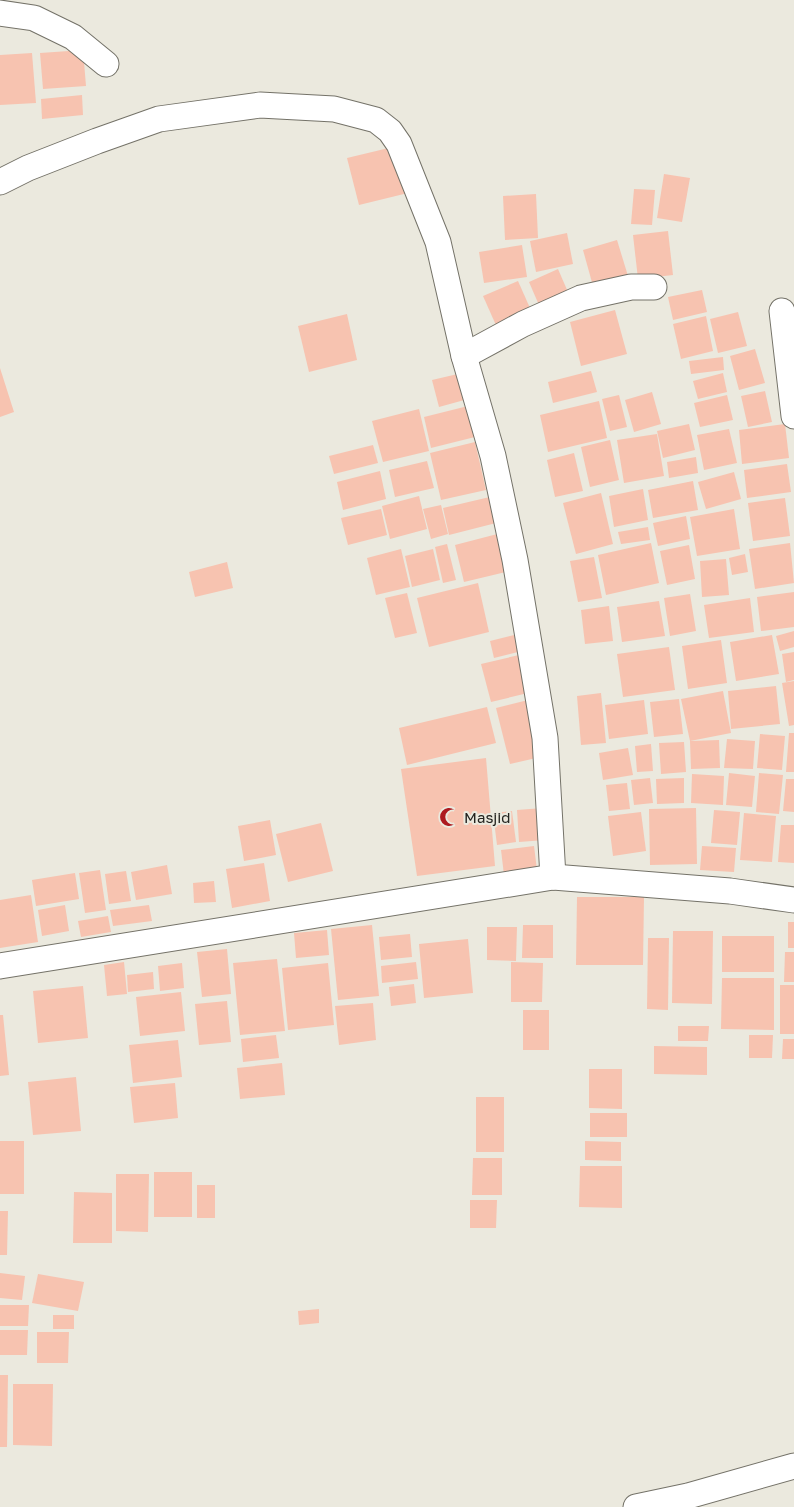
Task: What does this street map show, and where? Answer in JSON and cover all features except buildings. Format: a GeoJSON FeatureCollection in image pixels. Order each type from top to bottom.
{"type":"FeatureCollection","features":[{"type":"Feature","properties":{"kind":"street"},"geometry":{"type":"LineString","coordinates":[[0,13],[34,18],[73,37],[106,64]]}},
{"type":"Feature","properties":{"kind":"street"},"geometry":{"type":"LineString","coordinates":[[0,182],[28,168],[97,140],[159,119],[260,105],[334,109],[376,120],[390,131],[399,144],[438,242],[464,356],[493,456],[520,588],[545,738],[553,878]]}},
{"type":"Feature","properties":{"kind":"street"},"geometry":{"type":"LineString","coordinates":[[464,356],[523,324],[581,298],[631,287],[654,287]]}},
{"type":"Feature","properties":{"kind":"street"},"geometry":{"type":"LineString","coordinates":[[782,311],[794,416]]}},
{"type":"Feature","properties":{"kind":"street"},"geometry":{"type":"LineString","coordinates":[[0,966],[553,878],[730,891],[794,900]]}},
{"type":"Feature","properties":{"kind":"street"},"geometry":{"type":"LineString","coordinates":[[636,1507],[688,1496],[794,1466]]}},
{"type":"Feature","properties":{"kind":"place","name":"Masjid"},"geometry":{"type":"Point","coordinates":[449,817]}}]}
